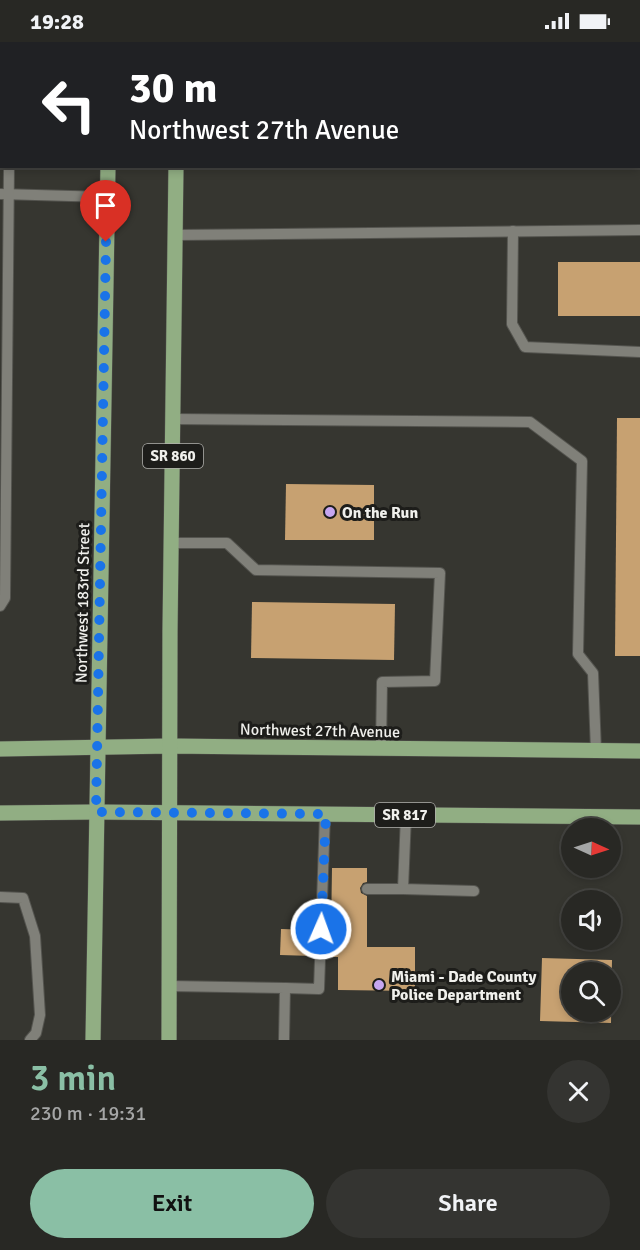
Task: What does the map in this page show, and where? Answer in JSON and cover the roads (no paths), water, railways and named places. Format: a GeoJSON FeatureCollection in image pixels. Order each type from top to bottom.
{"type":"FeatureCollection","features":[{"type":"Feature","properties":{"kind":"main road","name":"Northwest 183rd Street"},"geometry":{"type":"LineString","coordinates":[[93,1040],[108,168]]}},
{"type":"Feature","properties":{"kind":"main road","name":"SR 860"},"geometry":{"type":"LineString","coordinates":[[169,1040],[176,168]]}},
{"type":"Feature","properties":{"kind":"main road","name":"Northwest 27th Avenue"},"geometry":{"type":"LineString","coordinates":[[0,749],[170,746],[640,751]]}},
{"type":"Feature","properties":{"kind":"main road","name":"SR 817"},"geometry":{"type":"LineString","coordinates":[[0,813],[170,812],[640,817]]}},
{"type":"Feature","properties":{"kind":"lane"},"geometry":{"type":"LineString","coordinates":[[0,606],[5,597],[3,419],[5,194],[9,168]]}},
{"type":"Feature","properties":{"kind":"lane"},"geometry":{"type":"LineString","coordinates":[[5,194],[107,197]]}},
{"type":"Feature","properties":{"kind":"lane"},"geometry":{"type":"LineString","coordinates":[[175,235],[640,230]]}},
{"type":"Feature","properties":{"kind":"lane"},"geometry":{"type":"LineString","coordinates":[[513,231],[512,324],[525,347],[640,352]]}},
{"type":"Feature","properties":{"kind":"lane"},"geometry":{"type":"LineString","coordinates":[[173,419],[530,422],[582,460],[578,654],[593,673],[597,750]]}},
{"type":"Feature","properties":{"kind":"lane"},"geometry":{"type":"LineString","coordinates":[[172,543],[227,543],[256,570],[440,573],[435,681],[382,681],[381,748]]}},
{"type":"Feature","properties":{"kind":"lane"},"geometry":{"type":"LineString","coordinates":[[169,986],[319,988],[327,889],[326,814]]}},
{"type":"Feature","properties":{"kind":"lane"},"geometry":{"type":"LineString","coordinates":[[403,889],[406,814]]}},
{"type":"Feature","properties":{"kind":"lane"},"geometry":{"type":"LineString","coordinates":[[367,889],[474,891]]}},
{"type":"Feature","properties":{"kind":"lane"},"geometry":{"type":"LineString","coordinates":[[0,897],[23,898],[35,936],[40,1016],[36,1033],[30,1040]]}},
{"type":"Feature","properties":{"kind":"lane"},"geometry":{"type":"LineString","coordinates":[[284,1040],[285,988]]}},
{"type":"Feature","properties":{"kind":"place","name":"On the Run"},"geometry":{"type":"Point","coordinates":[330,512]}},
{"type":"Feature","properties":{"kind":"place","name":"Miami - Dade County Police Department"},"geometry":{"type":"Point","coordinates":[379,985]}}]}
